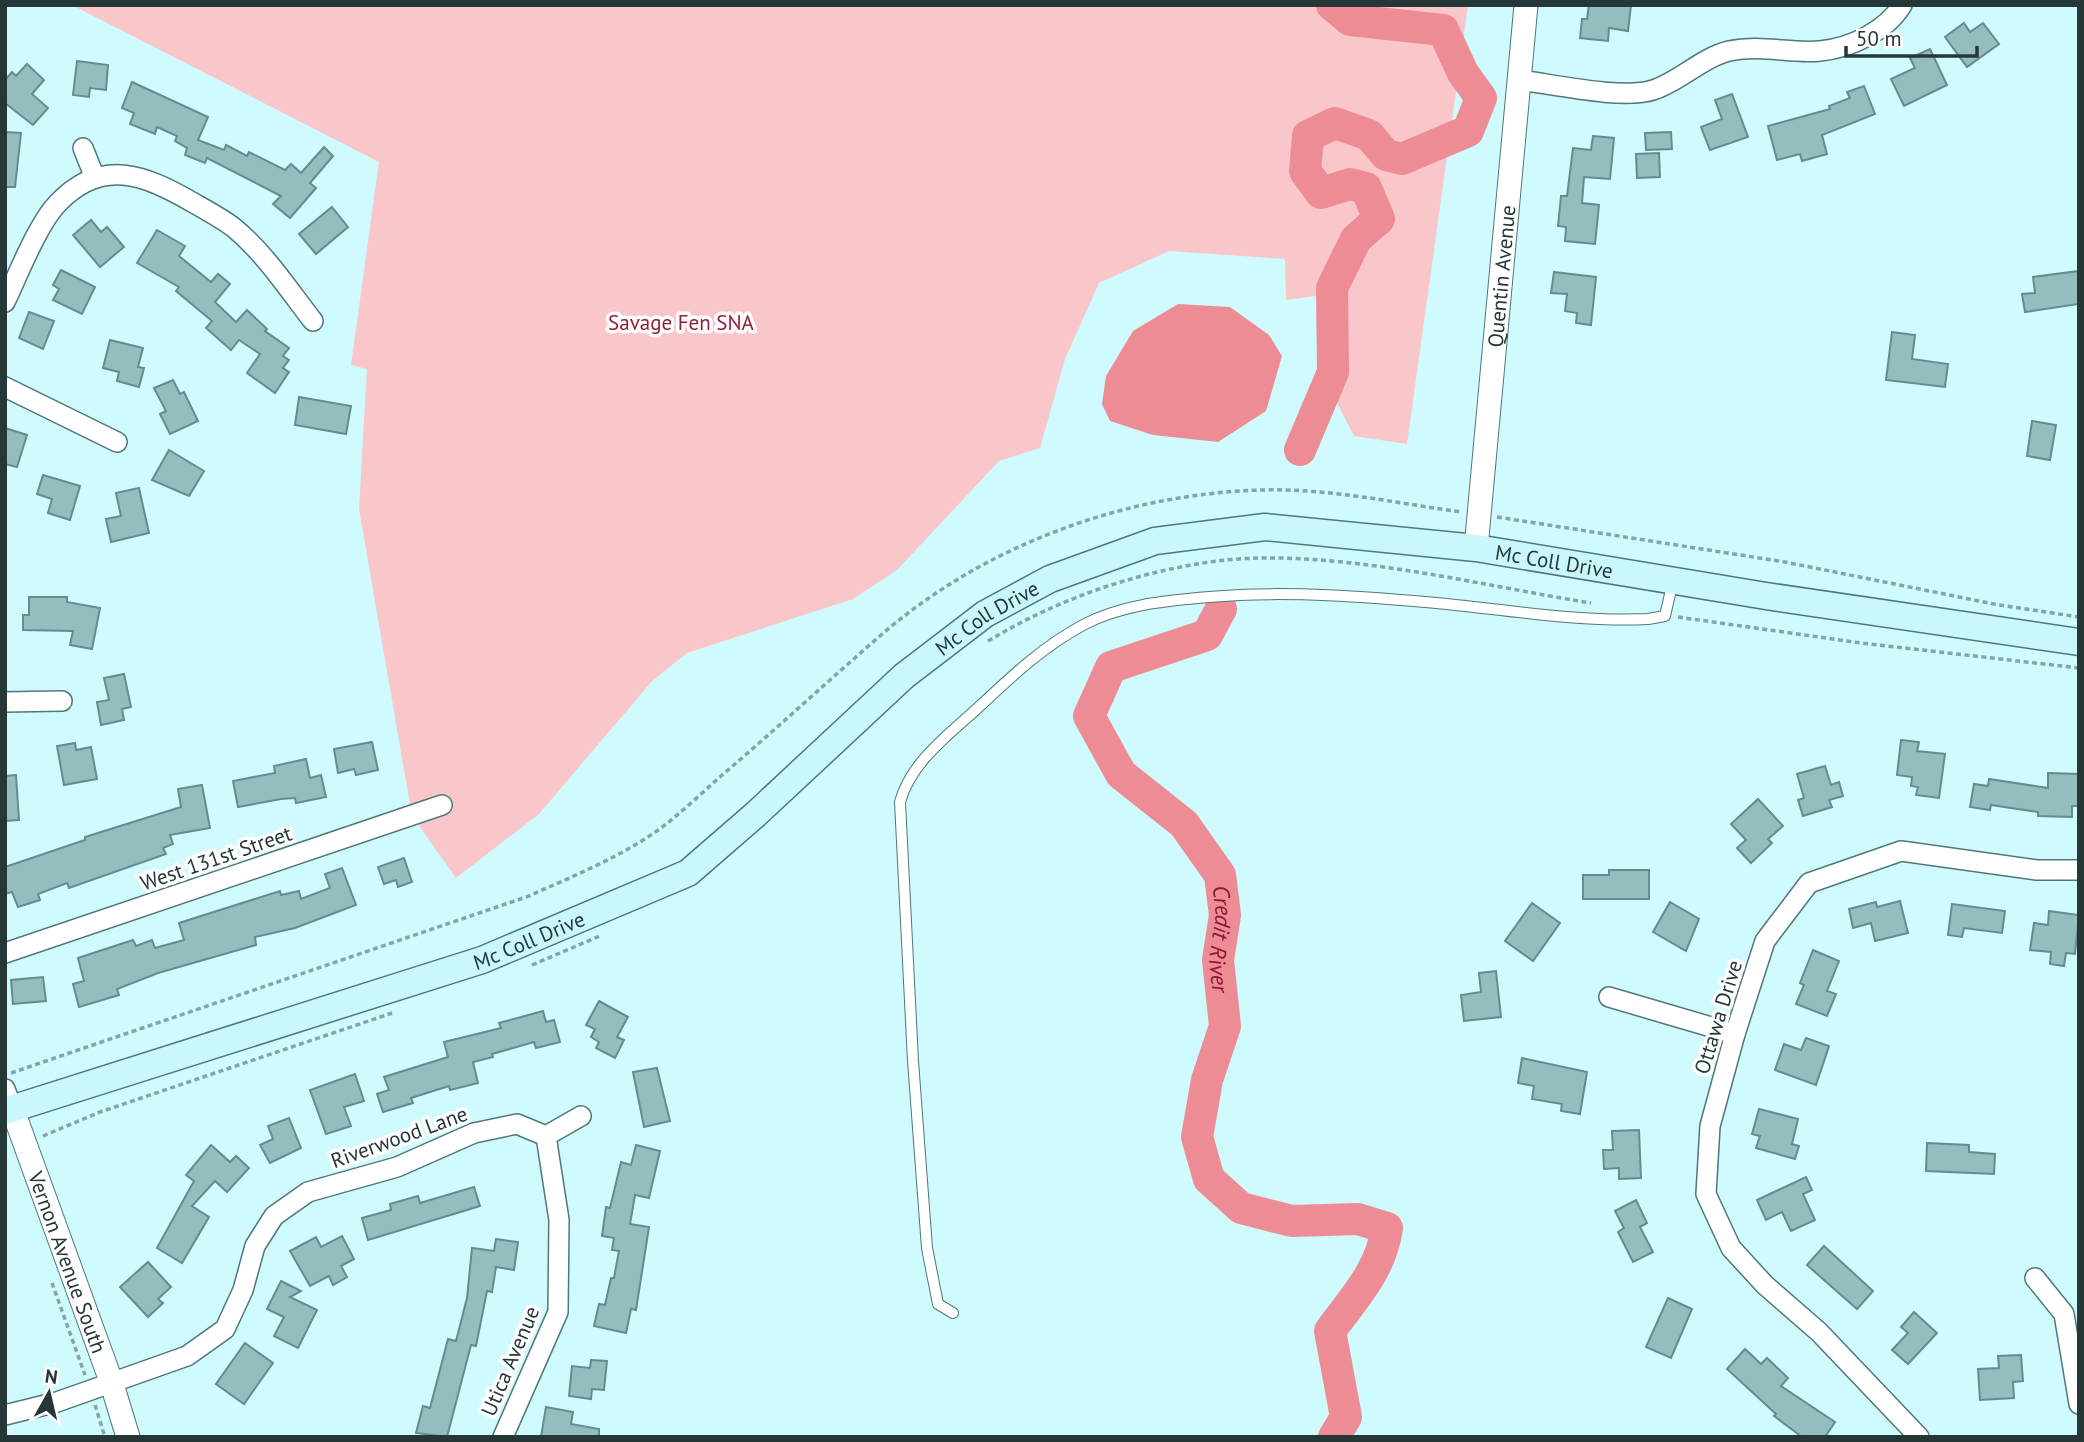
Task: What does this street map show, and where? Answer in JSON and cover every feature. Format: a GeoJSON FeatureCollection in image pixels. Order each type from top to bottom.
{"type":"FeatureCollection","features":[{"type":"Feature","properties":{"kind":"main road","name":"Mc Coll Drive"},"geometry":{"type":"LineString","coordinates":[[7,1103],[482,960],[688,873],[757,814],[904,676],[985,614],[1050,579],[1155,541],[1265,527],[1476,548],[1674,581],[2079,642]]}},
{"type":"Feature","properties":{"kind":"street","name":"Quentin Avenue"},"geometry":{"type":"LineString","coordinates":[[1476,548],[1526,5]]}},
{"type":"Feature","properties":{"kind":"street"},"geometry":{"type":"LineString","coordinates":[[1519,80],[1624,93],[1653,90],[1690,68],[1728,51],[1765,47],[1820,51],[1863,40],[1896,15],[1902,5]]}},
{"type":"Feature","properties":{"kind":"street"},"geometry":{"type":"LineString","coordinates":[[83,148],[95,177]]}},
{"type":"Feature","properties":{"kind":"street"},"geometry":{"type":"LineString","coordinates":[[5,302],[55,206],[66,195],[95,177],[117,173],[155,181],[233,227],[265,259],[313,321]]}},
{"type":"Feature","properties":{"kind":"street"},"geometry":{"type":"LineString","coordinates":[[5,387],[117,442]]}},
{"type":"Feature","properties":{"kind":"street"},"geometry":{"type":"LineString","coordinates":[[5,702],[62,701]]}},
{"type":"Feature","properties":{"kind":"street","name":"West 131st Street"},"geometry":{"type":"LineString","coordinates":[[5,953],[442,805]]}},
{"type":"Feature","properties":{"kind":"street","name":"Ottawa Drive"},"geometry":{"type":"LineString","coordinates":[[1919,1437],[1731,1248],[1706,1194],[1710,1126],[1735,1034],[1765,940],[1809,883],[1900,851],[2037,870],[2079,870]]}},
{"type":"Feature","properties":{"kind":"street"},"geometry":{"type":"LineString","coordinates":[[1609,998],[1735,1034]]}},
{"type":"Feature","properties":{"kind":"street","name":"Vernon Avenue South"},"geometry":{"type":"LineString","coordinates":[[7,1103],[111,1381],[128,1437]]}},
{"type":"Feature","properties":{"kind":"street"},"geometry":{"type":"LineString","coordinates":[[546,1136],[581,1116]]}},
{"type":"Feature","properties":{"kind":"street","name":"Riverwood Lane"},"geometry":{"type":"LineString","coordinates":[[5,1415],[57,1402],[187,1356],[225,1329],[243,1290],[255,1246],[274,1216],[308,1192],[397,1167],[474,1133],[517,1124],[546,1136]]}},
{"type":"Feature","properties":{"kind":"street","name":"Utica Avenue"},"geometry":{"type":"LineString","coordinates":[[503,1437],[558,1312],[559,1220],[546,1136]]}},
{"type":"Feature","properties":{"kind":"street"},"geometry":{"type":"LineString","coordinates":[[2035,1278],[2063,1314],[2079,1404]]}},
{"type":"Feature","properties":{"kind":"lane"},"geometry":{"type":"LineString","coordinates":[[953,1313],[938,1304],[927,1248],[913,1061],[900,802],[905,785],[931,751],[1050,645],[1087,623],[1152,601],[1263,594],[1339,596],[1629,620],[1665,615],[1674,581]]}},
{"type":"Feature","properties":{"kind":"path"},"geometry":{"type":"LineString","coordinates":[[5,1074],[529,896],[596,866],[660,828],[882,634],[940,590],[1010,551],[1086,519],[1159,502],[1260,490],[1323,492],[1785,562],[1999,605],[2079,617]]}},
{"type":"Feature","properties":{"kind":"path"},"geometry":{"type":"LineString","coordinates":[[985,643],[1072,598],[1139,575],[1219,561],[1296,560],[1381,568],[1599,605]]}},
{"type":"Feature","properties":{"kind":"path"},"geometry":{"type":"LineString","coordinates":[[1665,615],[1861,643],[2079,668]]}},
{"type":"Feature","properties":{"kind":"path"},"geometry":{"type":"LineString","coordinates":[[524,967],[563,954],[610,931]]}},
{"type":"Feature","properties":{"kind":"path"},"geometry":{"type":"LineString","coordinates":[[24,1143],[100,1112],[395,1012]]}},
{"type":"Feature","properties":{"kind":"green space","name":"Savage Fen SNA"},"geometry":{"type":"Polygon","coordinates":[[[72,5],[1468,5],[1407,444],[1354,436],[1320,370],[1337,349],[1322,295],[1286,300],[1285,259],[1169,251],[1099,283],[1065,359],[1040,448],[999,461],[897,570],[853,599],[687,653],[652,681],[539,814],[456,878],[412,816],[359,509],[367,369],[351,365],[379,162],[72,5]]]}},
{"type":"Feature","properties":{"kind":"shaded area"},"geometry":{"type":"Polygon","coordinates":[[[1178,304],[1230,307],[1269,335],[1282,356],[1266,411],[1218,442],[1153,435],[1110,421],[1102,404],[1106,376],[1133,331],[1178,304]]]}},
{"type":"Feature","properties":{"kind":"building"},"geometry":{"type":"Polygon","coordinates":[[[1589,5],[1631,5],[1628,31],[1609,28],[1608,41],[1580,38],[1582,19],[1587,19],[1589,5]]]}},
{"type":"Feature","properties":{"kind":"building"},"geometry":{"type":"Polygon","coordinates":[[[1964,23],[1970,32],[1983,23],[1999,44],[1967,67],[1945,37],[1964,23]]]}},
{"type":"Feature","properties":{"kind":"building"},"geometry":{"type":"Polygon","coordinates":[[[1930,49],[1947,85],[1904,106],[1891,79],[1915,68],[1910,58],[1930,49]]]}},
{"type":"Feature","properties":{"kind":"building"},"geometry":{"type":"Polygon","coordinates":[[[77,61],[108,65],[106,90],[90,88],[89,97],[73,95],[77,61]]]}},
{"type":"Feature","properties":{"kind":"building"},"geometry":{"type":"Polygon","coordinates":[[[27,64],[44,80],[32,94],[48,108],[33,125],[5,103],[5,80],[12,72],[16,76],[27,64]]]}},
{"type":"Feature","properties":{"kind":"building"},"geometry":{"type":"Polygon","coordinates":[[[132,82],[208,117],[198,140],[224,150],[226,145],[247,156],[249,152],[285,170],[291,164],[301,173],[324,147],[333,156],[310,183],[316,188],[290,218],[273,204],[281,196],[207,158],[205,163],[185,155],[187,148],[175,141],[177,136],[157,127],[155,134],[130,124],[134,113],[122,108],[132,82]]]}},
{"type":"Feature","properties":{"kind":"building"},"geometry":{"type":"Polygon","coordinates":[[[1864,86],[1875,114],[1822,135],[1827,154],[1802,161],[1800,154],[1777,160],[1768,126],[1830,109],[1829,106],[1850,98],[1847,92],[1864,86]]]}},
{"type":"Feature","properties":{"kind":"building"},"geometry":{"type":"Polygon","coordinates":[[[1732,94],[1748,137],[1710,150],[1701,127],[1722,119],[1715,100],[1732,94]]]}},
{"type":"Feature","properties":{"kind":"building"},"geometry":{"type":"Polygon","coordinates":[[[5,132],[21,133],[15,187],[5,187],[5,132]]]}},
{"type":"Feature","properties":{"kind":"building"},"geometry":{"type":"Polygon","coordinates":[[[1671,132],[1672,149],[1646,150],[1645,133],[1671,132]]]}},
{"type":"Feature","properties":{"kind":"building"},"geometry":{"type":"Polygon","coordinates":[[[1593,136],[1614,138],[1610,179],[1584,177],[1582,203],[1599,205],[1595,244],[1565,241],[1566,227],[1558,226],[1561,196],[1567,196],[1573,148],[1591,150],[1593,136]]]}},
{"type":"Feature","properties":{"kind":"building"},"geometry":{"type":"Polygon","coordinates":[[[1659,153],[1660,177],[1637,178],[1636,154],[1659,153]]]}},
{"type":"Feature","properties":{"kind":"building"},"geometry":{"type":"Polygon","coordinates":[[[332,207],[348,227],[316,254],[299,234],[332,207]]]}},
{"type":"Feature","properties":{"kind":"building"},"geometry":{"type":"Polygon","coordinates":[[[91,220],[101,232],[107,227],[124,247],[100,267],[73,235],[91,220]]]}},
{"type":"Feature","properties":{"kind":"building"},"geometry":{"type":"Polygon","coordinates":[[[157,230],[185,246],[179,256],[211,282],[218,274],[230,284],[215,302],[236,322],[247,310],[267,329],[265,331],[289,348],[283,356],[289,360],[283,368],[289,372],[275,393],[247,373],[260,354],[239,340],[231,350],[206,328],[212,321],[176,291],[179,287],[137,263],[157,230]]]}},
{"type":"Feature","properties":{"kind":"building"},"geometry":{"type":"Polygon","coordinates":[[[61,270],[95,287],[82,314],[53,300],[59,289],[53,285],[61,270]]]}},
{"type":"Feature","properties":{"kind":"building"},"geometry":{"type":"Polygon","coordinates":[[[2079,271],[2079,304],[2025,312],[2022,294],[2035,293],[2033,277],[2079,271]]]}},
{"type":"Feature","properties":{"kind":"building"},"geometry":{"type":"Polygon","coordinates":[[[1554,272],[1596,277],[1591,325],[1576,323],[1577,313],[1565,311],[1567,294],[1551,293],[1554,272]]]}},
{"type":"Feature","properties":{"kind":"building"},"geometry":{"type":"Polygon","coordinates":[[[29,312],[54,321],[43,349],[19,338],[29,312]]]}},
{"type":"Feature","properties":{"kind":"building"},"geometry":{"type":"Polygon","coordinates":[[[1892,332],[1915,335],[1912,359],[1948,364],[1945,387],[1886,380],[1892,332]]]}},
{"type":"Feature","properties":{"kind":"building"},"geometry":{"type":"Polygon","coordinates":[[[110,340],[143,348],[138,367],[144,368],[139,387],[117,381],[119,372],[103,368],[110,340]]]}},
{"type":"Feature","properties":{"kind":"building"},"geometry":{"type":"Polygon","coordinates":[[[173,380],[180,394],[184,392],[198,421],[170,434],[160,414],[166,411],[154,388],[173,380]]]}},
{"type":"Feature","properties":{"kind":"building"},"geometry":{"type":"Polygon","coordinates":[[[299,397],[351,406],[346,434],[295,425],[299,397]]]}},
{"type":"Feature","properties":{"kind":"building"},"geometry":{"type":"Polygon","coordinates":[[[2032,421],[2056,425],[2050,460],[2027,456],[2032,421]]]}},
{"type":"Feature","properties":{"kind":"building"},"geometry":{"type":"Polygon","coordinates":[[[5,428],[27,435],[17,467],[5,464],[5,428]]]}},
{"type":"Feature","properties":{"kind":"building"},"geometry":{"type":"Polygon","coordinates":[[[169,450],[204,471],[189,496],[152,480],[169,450]]]}},
{"type":"Feature","properties":{"kind":"building"},"geometry":{"type":"Polygon","coordinates":[[[43,475],[80,486],[70,520],[48,513],[52,499],[37,494],[43,475]]]}},
{"type":"Feature","properties":{"kind":"building"},"geometry":{"type":"Polygon","coordinates":[[[139,488],[149,533],[111,542],[106,519],[121,516],[116,493],[139,488]]]}},
{"type":"Feature","properties":{"kind":"building"},"geometry":{"type":"Polygon","coordinates":[[[29,597],[67,597],[67,602],[100,608],[92,649],[70,645],[73,631],[23,630],[23,615],[29,615],[29,597]]]}},
{"type":"Feature","properties":{"kind":"building"},"geometry":{"type":"Polygon","coordinates":[[[124,674],[131,707],[122,709],[124,720],[101,725],[97,702],[109,700],[104,678],[124,674]]]}},
{"type":"Feature","properties":{"kind":"building"},"geometry":{"type":"Polygon","coordinates":[[[1901,740],[1919,742],[1917,751],[1945,754],[1939,798],[1916,795],[1918,787],[1911,786],[1912,777],[1897,775],[1901,740]]]}},
{"type":"Feature","properties":{"kind":"building"},"geometry":{"type":"Polygon","coordinates":[[[372,742],[378,770],[356,775],[354,769],[338,773],[334,749],[372,742]]]}},
{"type":"Feature","properties":{"kind":"building"},"geometry":{"type":"Polygon","coordinates":[[[75,743],[76,750],[91,747],[97,779],[64,785],[57,746],[75,743]]]}},
{"type":"Feature","properties":{"kind":"building"},"geometry":{"type":"Polygon","coordinates":[[[306,759],[310,778],[321,775],[326,797],[296,803],[295,798],[281,799],[238,807],[233,781],[275,773],[274,766],[306,759]]]}},
{"type":"Feature","properties":{"kind":"building"},"geometry":{"type":"Polygon","coordinates":[[[1825,766],[1831,785],[1839,782],[1843,796],[1829,800],[1832,807],[1803,816],[1798,800],[1804,798],[1797,774],[1825,766]]]}},
{"type":"Feature","properties":{"kind":"building"},"geometry":{"type":"Polygon","coordinates":[[[2048,773],[2079,774],[2079,806],[2072,806],[2072,817],[2038,816],[2038,812],[1991,805],[1990,810],[1970,807],[1974,784],[1988,786],[1989,779],[2048,788],[2048,773]]]}},
{"type":"Feature","properties":{"kind":"building"},"geometry":{"type":"Polygon","coordinates":[[[16,775],[19,820],[5,821],[5,776],[16,775]]]}},
{"type":"Feature","properties":{"kind":"building"},"geometry":{"type":"Polygon","coordinates":[[[202,785],[210,828],[170,835],[173,844],[163,848],[166,854],[69,888],[67,883],[38,894],[40,900],[18,907],[12,892],[5,894],[5,867],[85,840],[85,837],[181,807],[178,789],[202,785]]]}},
{"type":"Feature","properties":{"kind":"building"},"geometry":{"type":"Polygon","coordinates":[[[1758,799],[1783,826],[1768,839],[1772,843],[1751,863],[1737,848],[1746,840],[1731,824],[1758,799]]]}},
{"type":"Feature","properties":{"kind":"building"},"geometry":{"type":"Polygon","coordinates":[[[404,858],[412,882],[398,887],[396,880],[384,884],[378,867],[404,858]]]}},
{"type":"Feature","properties":{"kind":"building"},"geometry":{"type":"Polygon","coordinates":[[[342,868],[356,905],[295,928],[255,937],[256,945],[158,973],[117,989],[119,995],[79,1007],[73,984],[84,981],[78,958],[133,940],[136,946],[152,940],[155,948],[184,940],[179,923],[280,891],[281,895],[299,891],[301,899],[330,888],[325,874],[342,868]]]}},
{"type":"Feature","properties":{"kind":"building"},"geometry":{"type":"Polygon","coordinates":[[[1609,870],[1649,870],[1649,899],[1583,899],[1583,875],[1609,875],[1609,870]]]}},
{"type":"Feature","properties":{"kind":"building"},"geometry":{"type":"Polygon","coordinates":[[[1900,901],[1908,933],[1875,941],[1871,923],[1853,928],[1849,909],[1876,902],[1877,907],[1900,901]]]}},
{"type":"Feature","properties":{"kind":"building"},"geometry":{"type":"Polygon","coordinates":[[[1670,902],[1699,919],[1686,951],[1653,932],[1670,902]]]}},
{"type":"Feature","properties":{"kind":"building"},"geometry":{"type":"Polygon","coordinates":[[[1532,903],[1560,923],[1533,961],[1505,941],[1532,903]]]}},
{"type":"Feature","properties":{"kind":"building"},"geometry":{"type":"Polygon","coordinates":[[[1952,904],[2005,911],[2002,933],[1964,928],[1962,937],[1948,935],[1952,904]]]}},
{"type":"Feature","properties":{"kind":"building"},"geometry":{"type":"Polygon","coordinates":[[[2049,911],[2079,915],[2075,954],[2066,953],[2064,966],[2050,964],[2051,952],[2030,950],[2034,923],[2048,925],[2049,911]]]}},
{"type":"Feature","properties":{"kind":"building"},"geometry":{"type":"Polygon","coordinates":[[[1813,950],[1839,961],[1827,991],[1836,994],[1827,1016],[1796,1004],[1804,985],[1800,983],[1813,950]]]}},
{"type":"Feature","properties":{"kind":"building"},"geometry":{"type":"Polygon","coordinates":[[[1496,971],[1501,1017],[1464,1021],[1461,995],[1481,992],[1479,973],[1496,971]]]}},
{"type":"Feature","properties":{"kind":"building"},"geometry":{"type":"Polygon","coordinates":[[[43,977],[46,1001],[13,1004],[11,980],[43,977]]]}},
{"type":"Feature","properties":{"kind":"building"},"geometry":{"type":"Polygon","coordinates":[[[599,1001],[628,1017],[617,1037],[624,1040],[615,1058],[596,1048],[599,1042],[591,1037],[595,1029],[586,1025],[599,1001]]]}},
{"type":"Feature","properties":{"kind":"building"},"geometry":{"type":"Polygon","coordinates":[[[543,1011],[546,1022],[554,1020],[560,1042],[536,1048],[534,1042],[492,1054],[493,1057],[473,1062],[478,1083],[450,1090],[449,1086],[411,1098],[413,1103],[383,1112],[377,1094],[389,1090],[384,1077],[448,1057],[444,1042],[501,1028],[499,1023],[543,1011]]]}},
{"type":"Feature","properties":{"kind":"building"},"geometry":{"type":"Polygon","coordinates":[[[1806,1038],[1829,1046],[1816,1085],[1775,1070],[1784,1044],[1801,1050],[1806,1038]]]}},
{"type":"Feature","properties":{"kind":"building"},"geometry":{"type":"Polygon","coordinates":[[[1522,1058],[1587,1072],[1580,1114],[1561,1111],[1562,1104],[1532,1099],[1534,1086],[1518,1083],[1522,1058]]]}},
{"type":"Feature","properties":{"kind":"building"},"geometry":{"type":"Polygon","coordinates":[[[657,1068],[670,1121],[644,1127],[633,1072],[657,1068]]]}},
{"type":"Feature","properties":{"kind":"building"},"geometry":{"type":"Polygon","coordinates":[[[355,1074],[364,1101],[344,1107],[351,1126],[326,1134],[310,1090],[355,1074]]]}},
{"type":"Feature","properties":{"kind":"building"},"geometry":{"type":"Polygon","coordinates":[[[1759,1109],[1798,1119],[1792,1144],[1799,1146],[1795,1159],[1756,1148],[1760,1136],[1752,1134],[1759,1109]]]}},
{"type":"Feature","properties":{"kind":"building"},"geometry":{"type":"Polygon","coordinates":[[[289,1118],[301,1148],[270,1163],[260,1145],[273,1139],[268,1126],[289,1118]]]}},
{"type":"Feature","properties":{"kind":"building"},"geometry":{"type":"Polygon","coordinates":[[[1639,1130],[1641,1178],[1619,1179],[1619,1168],[1604,1169],[1603,1150],[1613,1150],[1612,1131],[1639,1130]]]}},
{"type":"Feature","properties":{"kind":"building"},"geometry":{"type":"Polygon","coordinates":[[[1927,1143],[1969,1145],[1969,1152],[1995,1154],[1994,1174],[1926,1171],[1927,1143]]]}},
{"type":"Feature","properties":{"kind":"building"},"geometry":{"type":"Polygon","coordinates":[[[211,1145],[230,1162],[236,1156],[249,1168],[227,1192],[215,1181],[192,1206],[209,1217],[182,1263],[157,1248],[194,1181],[186,1175],[211,1145]]]}},
{"type":"Feature","properties":{"kind":"building"},"geometry":{"type":"Polygon","coordinates":[[[636,1145],[660,1151],[649,1198],[635,1195],[630,1224],[649,1227],[636,1310],[631,1309],[626,1333],[594,1326],[599,1304],[605,1305],[611,1278],[614,1278],[619,1251],[612,1250],[614,1238],[602,1236],[606,1207],[610,1208],[621,1162],[631,1165],[636,1145]]]}},
{"type":"Feature","properties":{"kind":"building"},"geometry":{"type":"Polygon","coordinates":[[[1806,1177],[1812,1190],[1803,1194],[1815,1220],[1791,1231],[1782,1212],[1766,1220],[1757,1200],[1806,1177]]]}},
{"type":"Feature","properties":{"kind":"building"},"geometry":{"type":"Polygon","coordinates":[[[474,1187],[480,1206],[368,1240],[362,1218],[391,1210],[390,1204],[418,1196],[420,1203],[474,1187]]]}},
{"type":"Feature","properties":{"kind":"building"},"geometry":{"type":"Polygon","coordinates":[[[1636,1200],[1647,1223],[1640,1227],[1653,1252],[1633,1262],[1618,1232],[1624,1228],[1615,1211],[1636,1200]]]}},
{"type":"Feature","properties":{"kind":"building"},"geometry":{"type":"Polygon","coordinates":[[[342,1236],[354,1259],[341,1266],[347,1277],[333,1285],[329,1276],[310,1286],[290,1251],[316,1237],[321,1247],[342,1236]]]}},
{"type":"Feature","properties":{"kind":"building"},"geometry":{"type":"Polygon","coordinates":[[[496,1239],[518,1242],[514,1270],[496,1267],[492,1292],[487,1291],[476,1346],[471,1345],[447,1437],[416,1433],[423,1406],[430,1408],[448,1339],[456,1341],[467,1298],[472,1248],[494,1251],[496,1239]]]}},
{"type":"Feature","properties":{"kind":"building"},"geometry":{"type":"Polygon","coordinates":[[[1824,1246],[1873,1291],[1857,1309],[1807,1265],[1824,1246]]]}},
{"type":"Feature","properties":{"kind":"building"},"geometry":{"type":"Polygon","coordinates":[[[148,1262],[171,1287],[158,1299],[163,1303],[148,1317],[120,1287],[148,1262]]]}},
{"type":"Feature","properties":{"kind":"building"},"geometry":{"type":"Polygon","coordinates":[[[281,1281],[301,1291],[290,1297],[317,1310],[298,1348],[274,1336],[284,1317],[267,1309],[281,1281]]]}},
{"type":"Feature","properties":{"kind":"building"},"geometry":{"type":"Polygon","coordinates":[[[1668,1298],[1692,1309],[1671,1358],[1646,1347],[1668,1298]]]}},
{"type":"Feature","properties":{"kind":"building"},"geometry":{"type":"Polygon","coordinates":[[[1914,1312],[1937,1333],[1908,1364],[1892,1350],[1908,1333],[1901,1327],[1914,1312]]]}},
{"type":"Feature","properties":{"kind":"building"},"geometry":{"type":"Polygon","coordinates":[[[245,1343],[273,1363],[244,1404],[216,1384],[245,1343]]]}},
{"type":"Feature","properties":{"kind":"building"},"geometry":{"type":"Polygon","coordinates":[[[1745,1349],[1761,1364],[1767,1358],[1788,1378],[1781,1386],[1835,1422],[1825,1437],[1802,1437],[1774,1416],[1776,1414],[1727,1369],[1745,1349]]]}},
{"type":"Feature","properties":{"kind":"building"},"geometry":{"type":"Polygon","coordinates":[[[2021,1355],[2023,1381],[2013,1382],[2014,1398],[1980,1400],[1978,1369],[1999,1368],[1998,1356],[2021,1355]]]}},
{"type":"Feature","properties":{"kind":"building"},"geometry":{"type":"Polygon","coordinates":[[[591,1360],[607,1361],[604,1390],[592,1389],[591,1399],[569,1396],[572,1366],[590,1368],[591,1360]]]}},
{"type":"Feature","properties":{"kind":"building"},"geometry":{"type":"Polygon","coordinates":[[[546,1407],[573,1412],[571,1424],[599,1429],[599,1437],[541,1437],[546,1407]]]}},
{"type":"Feature","properties":{"kind":"waterway","name":"Credit River"},"geometry":{"type":"LineString","coordinates":[[1300,450],[1333,372],[1332,288],[1356,239],[1379,219],[1366,188],[1350,184],[1321,193],[1305,171],[1308,136],[1335,123],[1369,135],[1386,155],[1402,159],[1468,131],[1481,98],[1463,73],[1443,30],[1350,20],[1332,5]]}},
{"type":"Feature","properties":{"kind":"waterway","name":"Credit River"},"geometry":{"type":"LineString","coordinates":[[1221,609],[1207,635],[1111,667],[1089,716],[1121,774],[1184,824],[1220,875],[1225,915],[1218,960],[1225,1026],[1207,1080],[1197,1137],[1209,1179],[1241,1208],[1292,1221],[1358,1219],[1387,1228],[1373,1270],[1330,1331],[1346,1417],[1334,1437]]}}]}
